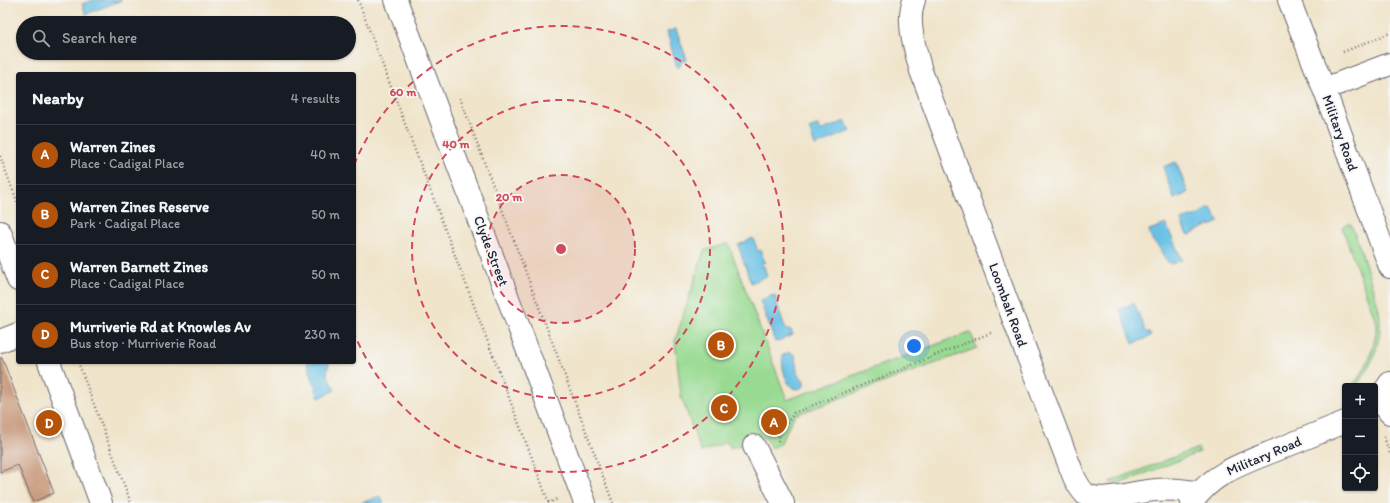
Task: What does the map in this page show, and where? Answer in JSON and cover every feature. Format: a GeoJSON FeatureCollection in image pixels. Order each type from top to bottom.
{"type":"FeatureCollection","features":[{"type":"Feature","properties":{"kind":"street","name":"Clyde Street"},"geometry":{"type":"LineString","coordinates":[[396,0],[585,503]]}},
{"type":"Feature","properties":{"kind":"street","name":"Loombah Road"},"geometry":{"type":"LineString","coordinates":[[914,0],[911,7],[912,38],[921,71],[1074,477],[1086,496],[1097,501],[1108,502],[1137,493],[1156,490],[1196,497]]}},
{"type":"Feature","properties":{"kind":"street","name":"Military Road"},"geometry":{"type":"LineString","coordinates":[[1290,0],[1390,267]]}},
{"type":"Feature","properties":{"kind":"street"},"geometry":{"type":"LineString","coordinates":[[1324,88],[1390,64]]}},
{"type":"Feature","properties":{"kind":"street"},"geometry":{"type":"LineString","coordinates":[[0,232],[16,275]]}},
{"type":"Feature","properties":{"kind":"street"},"geometry":{"type":"LineString","coordinates":[[0,341],[16,335]]}},
{"type":"Feature","properties":{"kind":"street"},"geometry":{"type":"LineString","coordinates":[[50,364],[101,503]]}},
{"type":"Feature","properties":{"kind":"street","name":"Military Road"},"geometry":{"type":"LineString","coordinates":[[1196,497],[1216,478],[1235,467],[1342,423]]}},
{"type":"Feature","properties":{"kind":"street"},"geometry":{"type":"LineString","coordinates":[[754,446],[783,503]]}},
{"type":"Feature","properties":{"kind":"path"},"geometry":{"type":"LineString","coordinates":[[358,0],[549,503]]}},
{"type":"Feature","properties":{"kind":"path"},"geometry":{"type":"LineString","coordinates":[[1343,52],[1390,33]]}},
{"type":"Feature","properties":{"kind":"path"},"geometry":{"type":"LineString","coordinates":[[459,95],[613,503]]}},
{"type":"Feature","properties":{"kind":"path"},"geometry":{"type":"LineString","coordinates":[[0,156],[16,199]]}},
{"type":"Feature","properties":{"kind":"path"},"geometry":{"type":"LineString","coordinates":[[779,438],[794,413],[1015,323]]}},
{"type":"Feature","properties":{"kind":"path"},"geometry":{"type":"LineString","coordinates":[[79,364],[131,503]]}},
{"type":"Feature","properties":{"kind":"path"},"geometry":{"type":"LineString","coordinates":[[1384,438],[1390,454]]}},
{"type":"Feature","properties":{"kind":"green space"},"geometry":{"type":"Polygon","coordinates":[[[1346,224],[1351,224],[1379,310],[1379,336],[1376,351],[1365,373],[1358,383],[1354,383],[1366,366],[1372,349],[1377,324],[1342,227],[1346,224]]]}},
{"type":"Feature","properties":{"kind":"green space"},"geometry":{"type":"Polygon","coordinates":[[[728,243],[787,400],[970,332],[977,348],[795,415],[780,444],[771,448],[765,437],[731,448],[727,442],[701,452],[681,396],[675,341],[704,251],[728,243]]]}},
{"type":"Feature","properties":{"kind":"green space"},"geometry":{"type":"Polygon","coordinates":[[[1198,448],[1200,452],[1124,482],[1109,482],[1198,448]]]}},
{"type":"Feature","properties":{"kind":"water"},"geometry":{"type":"Polygon","coordinates":[[[93,0],[122,0],[86,14],[82,4],[93,0]]]}},
{"type":"Feature","properties":{"kind":"water"},"geometry":{"type":"Polygon","coordinates":[[[676,29],[687,60],[681,62],[680,66],[677,68],[667,32],[676,29]]]}},
{"type":"Feature","properties":{"kind":"water"},"geometry":{"type":"Polygon","coordinates":[[[845,121],[850,131],[815,146],[809,129],[818,125],[820,131],[845,121]]]}},
{"type":"Feature","properties":{"kind":"water"},"geometry":{"type":"Polygon","coordinates":[[[1176,162],[1188,193],[1174,199],[1163,167],[1176,162]]]}},
{"type":"Feature","properties":{"kind":"water"},"geometry":{"type":"Polygon","coordinates":[[[1211,208],[1219,221],[1216,224],[1207,226],[1190,235],[1186,233],[1181,220],[1201,214],[1211,208]]]}},
{"type":"Feature","properties":{"kind":"water"},"geometry":{"type":"Polygon","coordinates":[[[1166,224],[1182,260],[1171,264],[1165,260],[1160,249],[1152,240],[1149,230],[1166,224]]]}},
{"type":"Feature","properties":{"kind":"water"},"geometry":{"type":"Polygon","coordinates":[[[753,238],[757,251],[760,250],[765,262],[761,264],[762,267],[764,266],[767,276],[751,283],[738,245],[753,238]]]}},
{"type":"Feature","properties":{"kind":"water"},"geometry":{"type":"Polygon","coordinates":[[[774,295],[776,297],[786,330],[791,330],[793,335],[775,342],[760,300],[774,295]]]}},
{"type":"Feature","properties":{"kind":"water"},"geometry":{"type":"Polygon","coordinates":[[[1134,303],[1146,332],[1151,336],[1133,344],[1120,309],[1134,303]]]}},
{"type":"Feature","properties":{"kind":"water"},"geometry":{"type":"Polygon","coordinates":[[[790,352],[795,355],[797,372],[804,381],[804,386],[798,389],[790,385],[784,373],[782,360],[783,355],[790,352]]]}},
{"type":"Feature","properties":{"kind":"water"},"geometry":{"type":"Polygon","coordinates":[[[308,364],[329,364],[327,374],[335,390],[319,398],[308,364]]]}},
{"type":"Feature","properties":{"kind":"water"},"geometry":{"type":"Polygon","coordinates":[[[380,496],[384,503],[361,503],[380,496]]]}},
{"type":"Feature","properties":{"kind":"building"},"geometry":{"type":"Polygon","coordinates":[[[0,358],[2,358],[54,493],[33,502],[18,465],[0,472],[0,358]]]}},
{"type":"Feature","properties":{"kind":"place","name":"Warren Zines Reserve"},"geometry":{"type":"Point","coordinates":[721,345]}},
{"type":"Feature","properties":{"kind":"place","name":"Warren Barnett Zines"},"geometry":{"type":"Point","coordinates":[724,408]}},
{"type":"Feature","properties":{"kind":"place","name":"Warren Zines"},"geometry":{"type":"Point","coordinates":[774,422]}},
{"type":"Feature","properties":{"kind":"place","name":"Murriverie Rd at Knowles Av"},"geometry":{"type":"Point","coordinates":[49,423]}}]}
